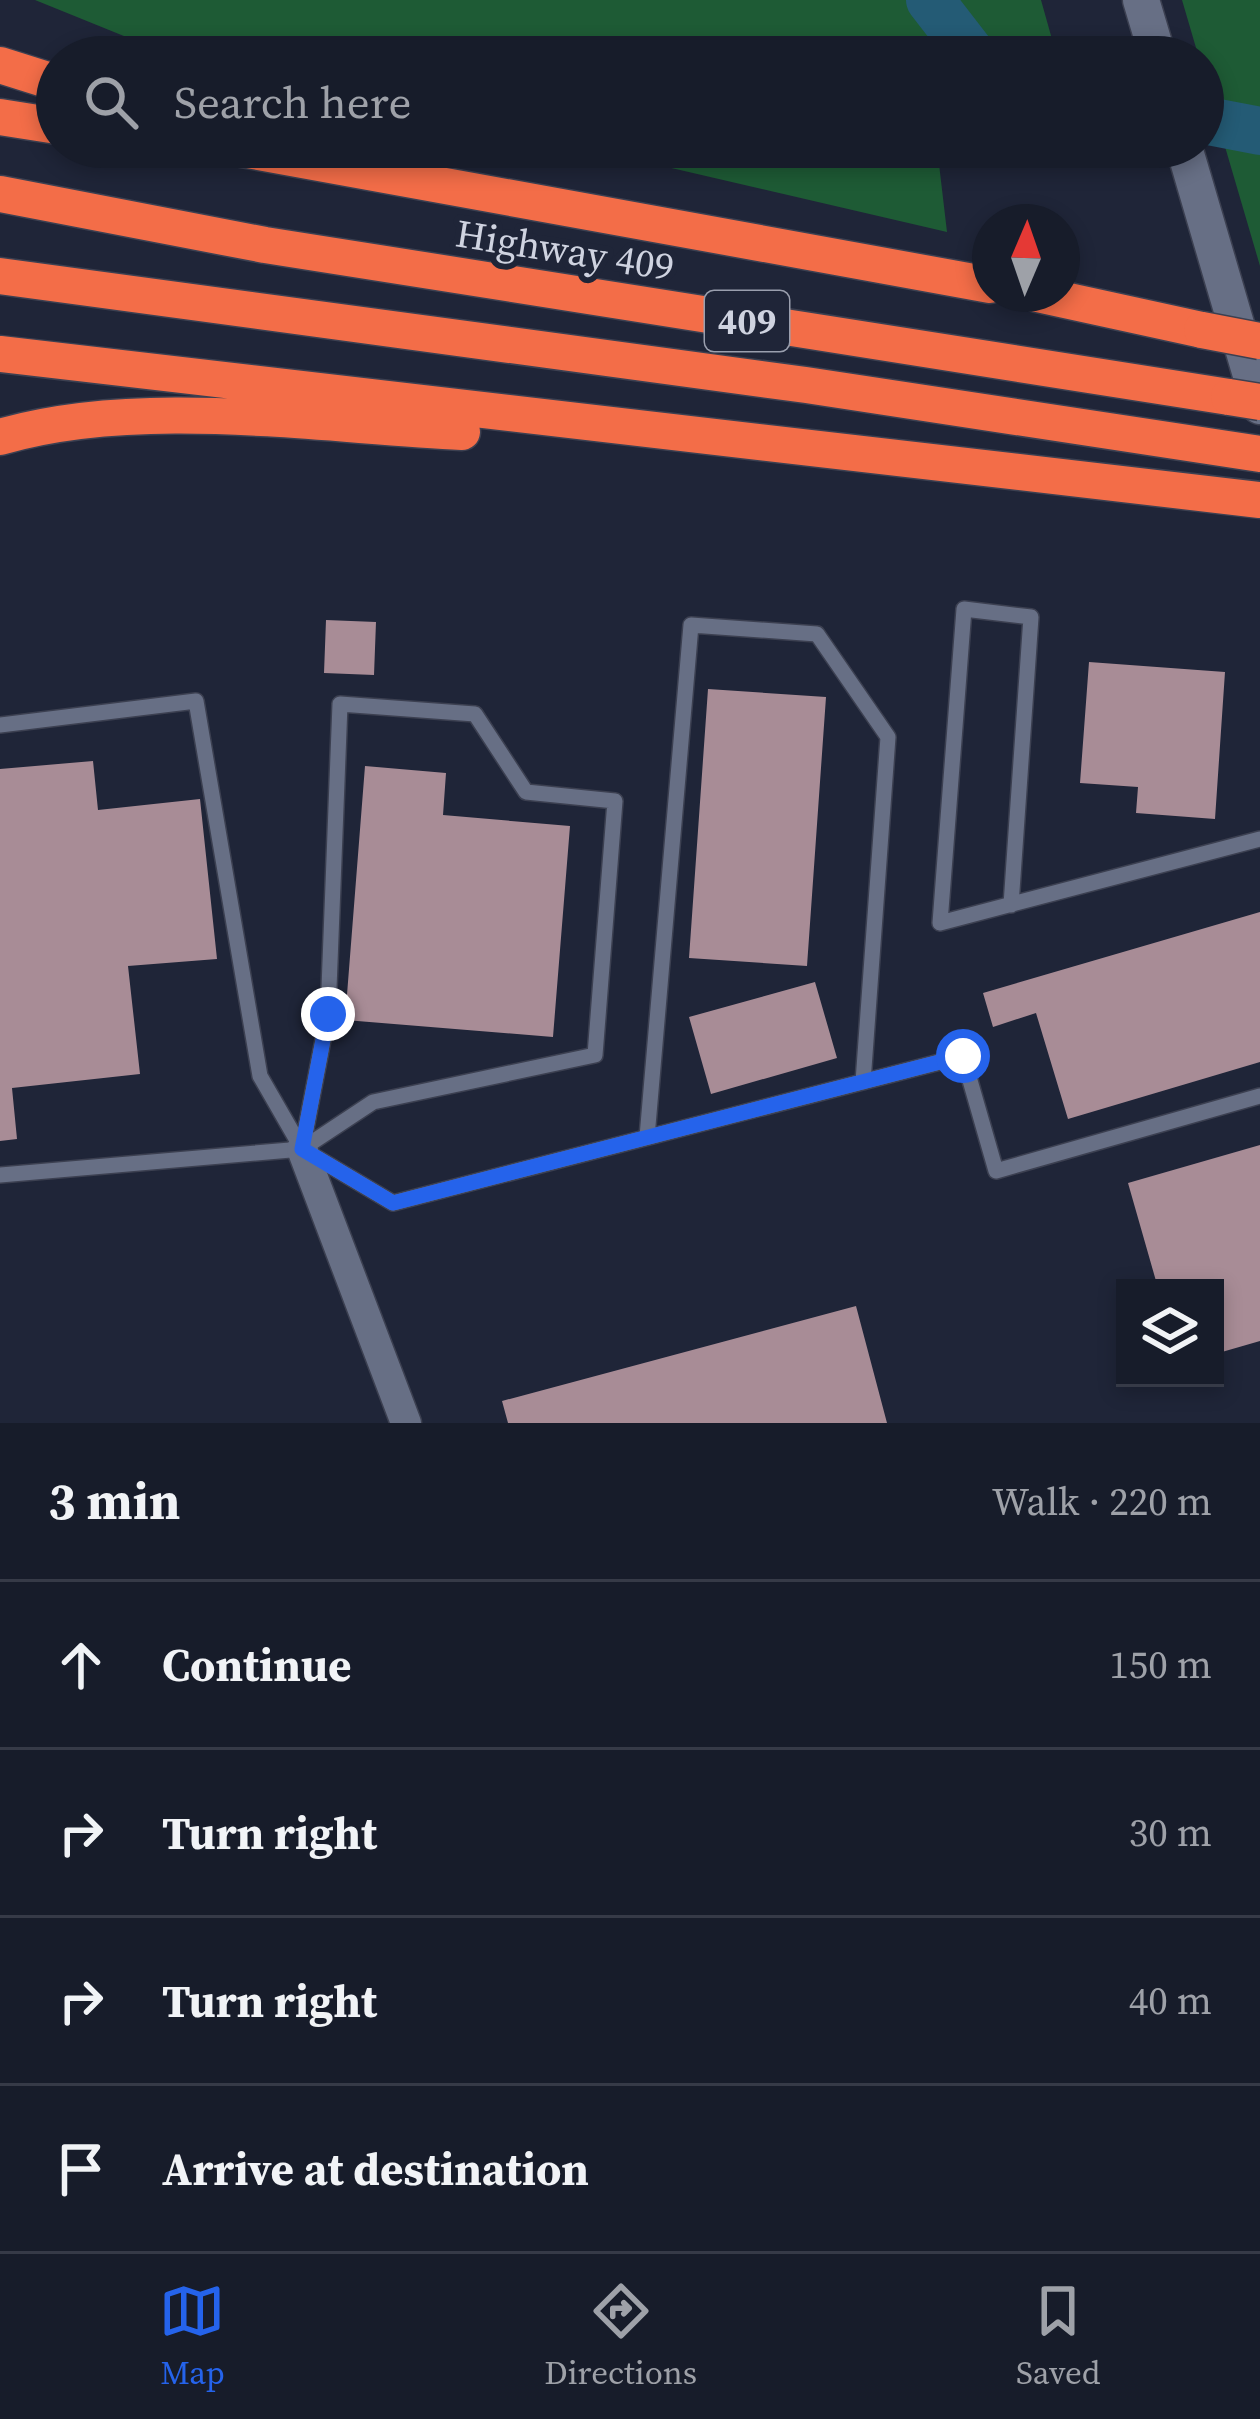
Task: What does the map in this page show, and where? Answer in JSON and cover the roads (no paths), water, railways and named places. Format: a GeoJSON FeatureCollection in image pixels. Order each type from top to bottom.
{"type":"FeatureCollection","features":[{"type":"Feature","properties":{"kind":"highway"},"geometry":{"type":"LineString","coordinates":[[0,65],[36,76]]}},
{"type":"Feature","properties":{"kind":"highway"},"geometry":{"type":"LineString","coordinates":[[0,118],[36,123]]}},
{"type":"Feature","properties":{"kind":"highway"},"geometry":{"type":"LineString","coordinates":[[346,168],[972,282]]}},
{"type":"Feature","properties":{"kind":"highway","name":"Highway 409"},"geometry":{"type":"LineString","coordinates":[[0,194],[265,245],[1250,402]]}},
{"type":"Feature","properties":{"kind":"highway","name":"409"},"geometry":{"type":"LineString","coordinates":[[0,276],[806,385],[1249,453]]}},
{"type":"Feature","properties":{"kind":"highway"},"geometry":{"type":"LineString","coordinates":[[1080,303],[1260,341]]}},
{"type":"Feature","properties":{"kind":"highway"},"geometry":{"type":"LineString","coordinates":[[0,354],[1253,499]]}},
{"type":"Feature","properties":{"kind":"highway"},"geometry":{"type":"LineString","coordinates":[[0,436],[54,423],[137,418],[831,452]]}},
{"type":"Feature","properties":{"kind":"main road"},"geometry":{"type":"LineString","coordinates":[[1141,0],[1152,36]]}},
{"type":"Feature","properties":{"kind":"main road"},"geometry":{"type":"LineString","coordinates":[[1190,168],[1250,402]]}},
{"type":"Feature","properties":{"kind":"street"},"geometry":{"type":"LineString","coordinates":[[302,1149],[406,1423]]}},
{"type":"Feature","properties":{"kind":"lane"},"geometry":{"type":"LineString","coordinates":[[1011,905],[1031,617],[964,609],[940,923],[1011,905],[1260,839]]}},
{"type":"Feature","properties":{"kind":"lane"},"geometry":{"type":"LineString","coordinates":[[647,1137],[691,625],[817,634],[888,737],[863,1082]]}},
{"type":"Feature","properties":{"kind":"lane"},"geometry":{"type":"LineString","coordinates":[[0,725],[196,701],[260,1076],[302,1149],[393,1203],[963,1056],[996,1171],[1260,1096]]}},
{"type":"Feature","properties":{"kind":"lane"},"geometry":{"type":"LineString","coordinates":[[0,1175],[302,1149],[373,1102],[595,1055],[615,801],[526,792],[475,714],[340,704],[328,1014],[302,1149]]}},
{"type":"Feature","properties":{"kind":"waterway"},"geometry":{"type":"LineString","coordinates":[[930,0],[958,36]]}},
{"type":"Feature","properties":{"kind":"waterway"},"geometry":{"type":"LineString","coordinates":[[1224,124],[1260,131]]}}]}
